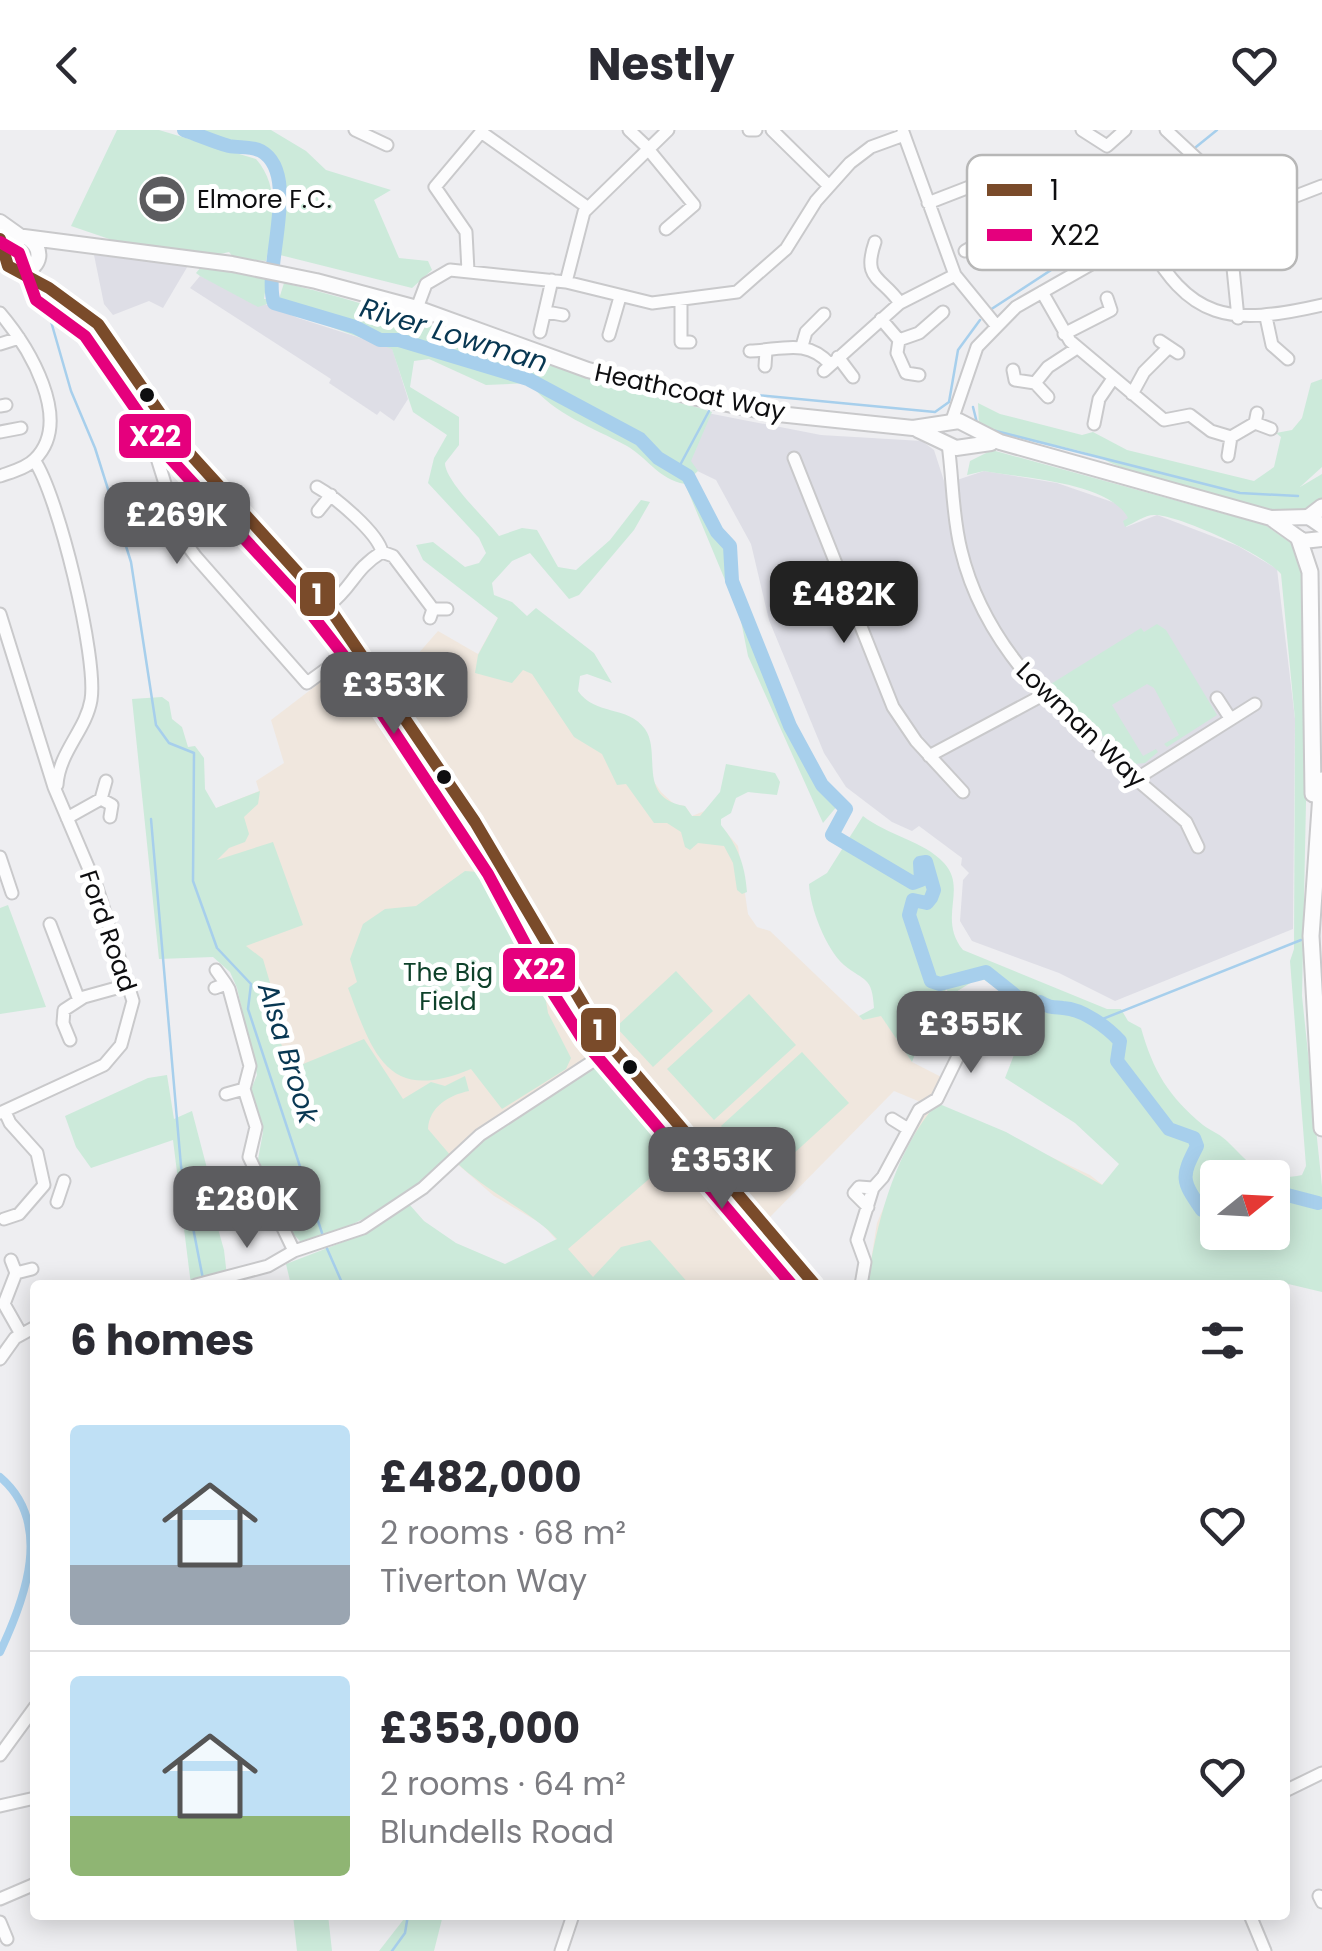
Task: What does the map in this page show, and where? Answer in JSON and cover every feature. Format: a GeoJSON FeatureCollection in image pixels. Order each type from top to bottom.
{"type":"FeatureCollection","features":[{"type":"Feature","properties":{"kind":"highway"},"geometry":{"type":"LineString","coordinates":[[1312,527],[1312,975],[1322,1128]]}},
{"type":"Feature","properties":{"kind":"highway"},"geometry":{"type":"LineString","coordinates":[[1314,863],[1322,780]]}},
{"type":"Feature","properties":{"kind":"main road"},"geometry":{"type":"LineString","coordinates":[[0,222],[37,246],[38,260]]}},
{"type":"Feature","properties":{"kind":"main road"},"geometry":{"type":"LineString","coordinates":[[6,259],[24,237]]}},
{"type":"Feature","properties":{"kind":"main road","name":"Heathcoat Way"},"geometry":{"type":"LineString","coordinates":[[24,237],[286,274],[417,308],[572,365],[674,393],[778,414],[961,432],[1312,527]]}},
{"type":"Feature","properties":{"kind":"main road"},"geometry":{"type":"LineString","coordinates":[[6,259],[38,260],[64,244]]}},
{"type":"Feature","properties":{"kind":"main road","name":"Heathcoat Way"},"geometry":{"type":"LineString","coordinates":[[913,428],[947,443]]}},
{"type":"Feature","properties":{"kind":"main road"},"geometry":{"type":"LineString","coordinates":[[947,443],[961,432]]}},
{"type":"Feature","properties":{"kind":"street"},"geometry":{"type":"LineString","coordinates":[[355,130],[387,145]]}},
{"type":"Feature","properties":{"kind":"street"},"geometry":{"type":"LineString","coordinates":[[629,130],[700,205],[666,229]]}},
{"type":"Feature","properties":{"kind":"street"},"geometry":{"type":"LineString","coordinates":[[566,282],[576,230],[587,206],[668,130]]}},
{"type":"Feature","properties":{"kind":"street"},"geometry":{"type":"LineString","coordinates":[[772,130],[829,186]]}},
{"type":"Feature","properties":{"kind":"street"},"geometry":{"type":"LineString","coordinates":[[1082,130],[1106,153],[1126,130]]}},
{"type":"Feature","properties":{"kind":"street"},"geometry":{"type":"LineString","coordinates":[[1166,130],[1192,154]]}},
{"type":"Feature","properties":{"kind":"street"},"geometry":{"type":"LineString","coordinates":[[468,271],[466,232],[435,187],[482,131],[587,206]]}},
{"type":"Feature","properties":{"kind":"street"},"geometry":{"type":"LineString","coordinates":[[417,308],[432,278],[450,270],[552,280],[620,296],[681,302],[730,294],[751,282],[786,249],[829,186],[863,152],[903,132],[955,275],[995,324],[1080,270]]}},
{"type":"Feature","properties":{"kind":"street"},"geometry":{"type":"LineString","coordinates":[[1297,196],[1322,186]]}},
{"type":"Feature","properties":{"kind":"street"},"geometry":{"type":"LineString","coordinates":[[928,203],[967,188]]}},
{"type":"Feature","properties":{"kind":"street"},"geometry":{"type":"LineString","coordinates":[[877,250],[870,272],[900,303]]}},
{"type":"Feature","properties":{"kind":"street"},"geometry":{"type":"LineString","coordinates":[[6,259],[98,324],[154,408],[200,466],[328,606],[484,836],[564,980],[612,1048],[811,1280]]}},
{"type":"Feature","properties":{"kind":"street"},"geometry":{"type":"LineString","coordinates":[[38,260],[49,288]]}},
{"type":"Feature","properties":{"kind":"street"},"geometry":{"type":"LineString","coordinates":[[1163,270],[1184,295],[1202,307],[1238,318],[1266,317],[1322,305]]}},
{"type":"Feature","properties":{"kind":"street"},"geometry":{"type":"LineString","coordinates":[[1233,270],[1238,318]]}},
{"type":"Feature","properties":{"kind":"street"},"geometry":{"type":"LineString","coordinates":[[831,364],[900,303],[955,275]]}},
{"type":"Feature","properties":{"kind":"street"},"geometry":{"type":"LineString","coordinates":[[540,332],[552,280]]}},
{"type":"Feature","properties":{"kind":"street"},"geometry":{"type":"LineString","coordinates":[[1042,292],[1064,334],[1077,348],[1168,427],[1190,415],[1211,431],[1232,437]]}},
{"type":"Feature","properties":{"kind":"street"},"geometry":{"type":"LineString","coordinates":[[610,335],[620,296]]}},
{"type":"Feature","properties":{"kind":"street"},"geometry":{"type":"LineString","coordinates":[[680,342],[681,302]]}},
{"type":"Feature","properties":{"kind":"street"},"geometry":{"type":"LineString","coordinates":[[1064,334],[1113,308]]}},
{"type":"Feature","properties":{"kind":"street"},"geometry":{"type":"LineString","coordinates":[[0,312],[19,338],[50,412],[50,430],[34,460],[0,476]]}},
{"type":"Feature","properties":{"kind":"street"},"geometry":{"type":"LineString","coordinates":[[547,312],[563,316]]}},
{"type":"Feature","properties":{"kind":"street"},"geometry":{"type":"LineString","coordinates":[[899,340],[936,326],[943,312]]}},
{"type":"Feature","properties":{"kind":"street"},"geometry":{"type":"LineString","coordinates":[[802,346],[806,332],[828,314]]}},
{"type":"Feature","properties":{"kind":"street"},"geometry":{"type":"LineString","coordinates":[[1266,317],[1266,348],[1288,359]]}},
{"type":"Feature","properties":{"kind":"street"},"geometry":{"type":"LineString","coordinates":[[881,319],[899,340],[898,354],[908,376]]}},
{"type":"Feature","properties":{"kind":"street","name":"Lowman Way"},"geometry":{"type":"LineString","coordinates":[[953,478],[963,397],[977,347],[995,324]]}},
{"type":"Feature","properties":{"kind":"street"},"geometry":{"type":"LineString","coordinates":[[0,344],[19,338]]}},
{"type":"Feature","properties":{"kind":"street"},"geometry":{"type":"LineString","coordinates":[[750,351],[802,346],[816,350],[857,381]]}},
{"type":"Feature","properties":{"kind":"street"},"geometry":{"type":"LineString","coordinates":[[1132,394],[1144,372],[1169,347]]}},
{"type":"Feature","properties":{"kind":"street"},"geometry":{"type":"LineString","coordinates":[[1035,384],[1048,367],[1077,348]]}},
{"type":"Feature","properties":{"kind":"street"},"geometry":{"type":"LineString","coordinates":[[764,366],[766,351]]}},
{"type":"Feature","properties":{"kind":"street"},"geometry":{"type":"LineString","coordinates":[[1011,380],[1035,384],[1048,396]]}},
{"type":"Feature","properties":{"kind":"street"},"geometry":{"type":"LineString","coordinates":[[1094,428],[1099,399],[1112,380]]}},
{"type":"Feature","properties":{"kind":"street"},"geometry":{"type":"LineString","coordinates":[[154,408],[147,426],[185,544],[309,683],[356,648]]}},
{"type":"Feature","properties":{"kind":"street"},"geometry":{"type":"LineString","coordinates":[[1228,456],[1232,437],[1256,418],[1272,429]]}},
{"type":"Feature","properties":{"kind":"street"},"geometry":{"type":"LineString","coordinates":[[0,436],[22,428]]}},
{"type":"Feature","properties":{"kind":"street","name":"Lowman Way"},"geometry":{"type":"LineString","coordinates":[[947,443],[958,537],[973,590],[1008,654],[1043,695],[1186,822],[1198,847]]}},
{"type":"Feature","properties":{"kind":"street"},"geometry":{"type":"LineString","coordinates":[[794,458],[878,675],[901,720],[964,792]]}},
{"type":"Feature","properties":{"kind":"street"},"geometry":{"type":"LineString","coordinates":[[34,460],[63,539],[91,682],[89,707],[62,762],[58,795]]}},
{"type":"Feature","properties":{"kind":"street"},"geometry":{"type":"LineString","coordinates":[[317,486],[332,495],[378,540],[382,552]]}},
{"type":"Feature","properties":{"kind":"street"},"geometry":{"type":"LineString","coordinates":[[318,511],[332,495]]}},
{"type":"Feature","properties":{"kind":"street"},"geometry":{"type":"LineString","coordinates":[[328,606],[349,588],[356,569],[382,552]]}},
{"type":"Feature","properties":{"kind":"street"},"geometry":{"type":"LineString","coordinates":[[382,552],[394,556],[431,613],[447,609]]}},
{"type":"Feature","properties":{"kind":"street","name":"Ford Road"},"geometry":{"type":"LineString","coordinates":[[0,614],[46,762],[131,984],[130,1020],[121,1045],[104,1065],[3,1112]]}},
{"type":"Feature","properties":{"kind":"street"},"geometry":{"type":"LineString","coordinates":[[929,756],[1043,695]]}},
{"type":"Feature","properties":{"kind":"street"},"geometry":{"type":"LineString","coordinates":[[1217,698],[1230,718]]}},
{"type":"Feature","properties":{"kind":"street"},"geometry":{"type":"LineString","coordinates":[[1136,779],[1255,704]]}},
{"type":"Feature","properties":{"kind":"street"},"geometry":{"type":"LineString","coordinates":[[46,762],[62,762]]}},
{"type":"Feature","properties":{"kind":"street"},"geometry":{"type":"LineString","coordinates":[[67,818],[101,798],[106,781]]}},
{"type":"Feature","properties":{"kind":"street"},"geometry":{"type":"LineString","coordinates":[[101,798],[112,805],[110,817]]}},
{"type":"Feature","properties":{"kind":"street"},"geometry":{"type":"LineString","coordinates":[[0,856],[12,884]]}},
{"type":"Feature","properties":{"kind":"street"},"geometry":{"type":"LineString","coordinates":[[50,924],[79,1000]]}},
{"type":"Feature","properties":{"kind":"street"},"geometry":{"type":"LineString","coordinates":[[216,970],[250,1066],[244,1090],[256,1127],[248,1157],[294,1251]]}},
{"type":"Feature","properties":{"kind":"street"},"geometry":{"type":"LineString","coordinates":[[70,1040],[63,1012],[79,1000],[131,984]]}},
{"type":"Feature","properties":{"kind":"street"},"geometry":{"type":"LineString","coordinates":[[862,1280],[864,1262],[857,1240],[872,1188],[883,1177],[918,1110],[937,1098],[964,1044]]}},
{"type":"Feature","properties":{"kind":"street"},"geometry":{"type":"LineString","coordinates":[[218,1280],[283,1260],[294,1251],[363,1228],[411,1197],[467,1145],[612,1048]]}},
{"type":"Feature","properties":{"kind":"street"},"geometry":{"type":"LineString","coordinates":[[226,1094],[244,1090]]}},
{"type":"Feature","properties":{"kind":"street"},"geometry":{"type":"LineString","coordinates":[[3,1112],[38,1153],[44,1185]]}},
{"type":"Feature","properties":{"kind":"street"},"geometry":{"type":"LineString","coordinates":[[892,1120],[908,1129]]}},
{"type":"Feature","properties":{"kind":"street"},"geometry":{"type":"LineString","coordinates":[[44,1185],[60,1192]]}},
{"type":"Feature","properties":{"kind":"street"},"geometry":{"type":"LineString","coordinates":[[4,1220],[19,1214],[44,1185]]}},
{"type":"Feature","properties":{"kind":"street"},"geometry":{"type":"LineString","coordinates":[[19,1214],[25,1226]]}},
{"type":"Feature","properties":{"kind":"street"},"geometry":{"type":"LineString","coordinates":[[11,1260],[16,1273],[4,1304],[21,1334]]}},
{"type":"Feature","properties":{"kind":"street"},"geometry":{"type":"LineString","coordinates":[[16,1273],[32,1269]]}},
{"type":"Feature","properties":{"kind":"street"},"geometry":{"type":"LineString","coordinates":[[0,1360],[21,1334],[30,1330]]}},
{"type":"Feature","properties":{"kind":"street"},"geometry":{"type":"LineString","coordinates":[[0,1755],[30,1714]]}},
{"type":"Feature","properties":{"kind":"street"},"geometry":{"type":"LineString","coordinates":[[1290,1789],[1322,1773]]}},
{"type":"Feature","properties":{"kind":"street"},"geometry":{"type":"LineString","coordinates":[[0,1806],[30,1799]]}},
{"type":"Feature","properties":{"kind":"street"},"geometry":{"type":"LineString","coordinates":[[0,1898],[30,1886]]}},
{"type":"Feature","properties":{"kind":"street"},"geometry":{"type":"LineString","coordinates":[[562,1951],[572,1920]]}},
{"type":"Feature","properties":{"kind":"street"},"geometry":{"type":"LineString","coordinates":[[1252,1920],[1265,1951]]}},
{"type":"Feature","properties":{"kind":"street"},"geometry":{"type":"LineString","coordinates":[[0,1922],[7,1940]]}},
{"type":"Feature","properties":{"kind":"shaded area"},"geometry":{"type":"Polygon","coordinates":[[[94,255],[189,264],[163,308],[149,301],[113,315],[104,304],[94,255]]]}},
{"type":"Feature","properties":{"kind":"shaded area"},"geometry":{"type":"Polygon","coordinates":[[[200,276],[298,318],[392,348],[408,399],[394,421],[380,411],[377,415],[329,383],[331,379],[190,288],[200,276]]]}},
{"type":"Feature","properties":{"kind":"shaded area"},"geometry":{"type":"Polygon","coordinates":[[[697,411],[821,435],[922,441],[934,450],[945,484],[984,471],[1057,483],[1121,505],[1129,519],[1126,527],[1157,515],[1238,546],[1277,569],[1295,719],[1293,929],[1115,1001],[1059,973],[972,941],[960,921],[963,880],[969,873],[961,865],[962,858],[919,826],[912,831],[892,822],[846,787],[824,753],[769,620],[751,544],[716,480],[681,463],[697,411]]]}},
{"type":"Feature","properties":{"kind":"shaded area"},"geometry":{"type":"Polygon","coordinates":[[[498,618],[580,702],[649,761],[652,779],[674,804],[685,806],[692,816],[707,810],[738,846],[748,914],[757,927],[770,931],[863,1020],[881,1015],[912,1062],[951,1082],[937,1104],[1090,1175],[1186,1250],[1252,1280],[868,1280],[877,1223],[922,1117],[923,1103],[894,1091],[769,1218],[755,1227],[797,1280],[592,1280],[542,1224],[494,1196],[455,1162],[284,1072],[199,815],[259,791],[256,781],[284,763],[271,720],[356,655],[383,694],[438,631],[478,654],[498,618]]]}},
{"type":"Feature","properties":{"kind":"green space"},"geometry":{"type":"Polygon","coordinates":[[[117,130],[159,130],[256,159],[272,195],[273,221],[266,261],[234,258],[229,252],[216,255],[124,244],[71,226],[117,130]]]}},
{"type":"Feature","properties":{"kind":"green space"},"geometry":{"type":"Polygon","coordinates":[[[193,130],[271,130],[306,151],[326,170],[391,190],[374,200],[399,258],[428,261],[432,270],[412,288],[280,255],[285,197],[272,153],[263,146],[232,144],[193,130]]]}},
{"type":"Feature","properties":{"kind":"green space"},"geometry":{"type":"Polygon","coordinates":[[[201,267],[267,279],[264,299],[279,299],[284,283],[325,293],[608,384],[712,412],[691,461],[698,471],[688,480],[730,557],[731,582],[752,646],[795,741],[816,781],[838,805],[823,823],[748,656],[740,616],[685,484],[661,473],[627,446],[562,412],[529,383],[486,385],[429,359],[414,361],[410,387],[459,417],[459,445],[445,463],[447,471],[499,536],[522,528],[537,530],[558,567],[576,570],[610,540],[641,500],[650,502],[634,530],[579,595],[569,599],[530,553],[512,561],[492,583],[494,595],[512,602],[527,616],[536,608],[594,653],[612,683],[587,674],[580,676],[578,691],[593,704],[630,716],[645,729],[660,794],[685,806],[692,816],[700,816],[720,792],[726,764],[775,773],[780,782],[777,795],[748,792],[736,798],[731,813],[721,819],[742,864],[747,892],[742,894],[737,890],[733,863],[724,846],[698,843],[690,850],[685,847],[681,832],[667,823],[654,823],[626,784],[617,785],[602,754],[574,737],[532,674],[523,670],[512,683],[475,673],[478,655],[498,618],[423,560],[416,545],[433,542],[465,567],[479,563],[486,553],[479,538],[428,483],[434,458],[447,435],[413,412],[392,349],[267,304],[258,307],[200,276],[196,273],[201,267]]]}},
{"type":"Feature","properties":{"kind":"green space"},"geometry":{"type":"Polygon","coordinates":[[[1322,379],[1322,467],[1300,487],[1322,474],[1322,499],[1292,512],[1265,511],[1218,500],[1093,455],[979,426],[978,403],[1000,414],[1082,435],[1093,432],[1127,450],[1254,481],[1274,467],[1281,437],[1276,433],[1292,430],[1302,418],[1311,383],[1322,379]]]}},
{"type":"Feature","properties":{"kind":"green space"},"geometry":{"type":"Polygon","coordinates":[[[992,450],[1265,525],[1291,543],[1302,576],[1308,705],[1302,996],[1322,1186],[1322,1292],[1290,1284],[1290,1280],[868,1280],[890,1189],[909,1144],[937,1103],[1006,1132],[1102,1185],[1119,1164],[1075,1123],[1005,1078],[1031,1011],[980,977],[951,995],[946,989],[940,1005],[935,1003],[912,1062],[881,1016],[863,1020],[859,1016],[874,1008],[871,990],[866,981],[844,965],[825,939],[809,884],[827,873],[863,816],[926,849],[944,863],[953,883],[952,927],[963,950],[1107,1009],[1121,1009],[1128,1021],[1141,1028],[1157,1070],[1181,1104],[1247,1160],[1200,1160],[1200,1250],[1290,1250],[1290,1177],[1302,1175],[1306,1166],[1290,961],[1294,949],[1295,719],[1281,574],[1241,547],[1183,522],[1154,515],[1125,527],[1123,521],[1128,518],[1103,496],[1042,479],[984,471],[967,475],[970,461],[992,450]]]}},
{"type":"Feature","properties":{"kind":"green space"},"geometry":{"type":"Polygon","coordinates":[[[1157,624],[1166,630],[1217,715],[1167,747],[1164,744],[1179,735],[1154,688],[1147,684],[1112,705],[1143,756],[1156,749],[1158,752],[1145,763],[1135,764],[1046,687],[1141,628],[1144,632],[1157,624]]]}},
{"type":"Feature","properties":{"kind":"green space"},"geometry":{"type":"Polygon","coordinates":[[[162,697],[169,702],[172,719],[182,727],[188,747],[195,746],[204,758],[205,789],[216,808],[260,791],[258,804],[244,817],[249,834],[245,842],[229,848],[217,860],[273,842],[303,925],[246,946],[263,959],[273,993],[269,1013],[291,1069],[364,1039],[403,1099],[431,1082],[445,1086],[465,1076],[469,1091],[441,1103],[429,1121],[428,1129],[451,1156],[382,1209],[345,1228],[302,1243],[280,1221],[257,1165],[263,1132],[250,1092],[257,1075],[230,972],[213,957],[159,959],[132,699],[162,697]]]}},
{"type":"Feature","properties":{"kind":"green space","name":"The Big Field"},"geometry":{"type":"Polygon","coordinates":[[[465,871],[492,873],[537,950],[548,1013],[571,1058],[566,1069],[502,1109],[471,1069],[421,1081],[403,1077],[388,1067],[367,1035],[348,988],[357,982],[350,959],[363,924],[385,909],[416,906],[465,871]]]}},
{"type":"Feature","properties":{"kind":"green space"},"geometry":{"type":"Polygon","coordinates":[[[8,905],[46,1007],[0,1014],[0,908],[8,905]]]}},
{"type":"Feature","properties":{"kind":"green space"},"geometry":{"type":"Polygon","coordinates":[[[676,971],[713,1011],[653,1067],[616,1027],[676,971]]]}},
{"type":"Feature","properties":{"kind":"green space"},"geometry":{"type":"Polygon","coordinates":[[[749,994],[796,1045],[714,1120],[667,1069],[749,994]]]}},
{"type":"Feature","properties":{"kind":"green space"},"geometry":{"type":"Polygon","coordinates":[[[802,1052],[849,1103],[768,1177],[721,1126],[802,1052]]]}},
{"type":"Feature","properties":{"kind":"green space"},"geometry":{"type":"Polygon","coordinates":[[[599,1066],[678,1154],[568,1249],[593,1277],[621,1247],[650,1240],[686,1280],[290,1280],[286,1264],[369,1232],[409,1204],[424,1221],[456,1243],[505,1264],[557,1239],[456,1162],[470,1147],[584,1069],[599,1066]]]}},
{"type":"Feature","properties":{"kind":"green space"},"geometry":{"type":"Polygon","coordinates":[[[167,1075],[174,1119],[192,1111],[209,1176],[204,1179],[224,1250],[227,1280],[190,1280],[173,1140],[91,1168],[76,1147],[65,1116],[148,1078],[167,1075]]]}},
{"type":"Feature","properties":{"kind":"green space"},"geometry":{"type":"Polygon","coordinates":[[[294,1920],[329,1920],[332,1951],[297,1951],[294,1920]]]}},
{"type":"Feature","properties":{"kind":"green space"},"geometry":{"type":"Polygon","coordinates":[[[403,1920],[442,1920],[434,1951],[379,1951],[403,1920]]]}},
{"type":"Feature","properties":{"kind":"waterway","name":"River Lowman"},"geometry":{"type":"LineString","coordinates":[[184,130],[229,146],[257,149],[273,163],[280,200],[273,268],[274,303],[355,327],[380,340],[399,340],[528,379],[640,439],[658,458],[688,476],[717,532],[730,546],[732,581],[790,726],[822,785],[846,809],[832,835],[913,883],[921,880],[920,863],[926,862],[934,890],[927,903],[913,900],[909,915],[931,981],[940,984],[986,972],[1030,1007],[1040,1002],[1071,1009],[1108,1030],[1120,1041],[1117,1061],[1169,1129],[1194,1138],[1197,1146],[1186,1178],[1200,1207]]}},
{"type":"Feature","properties":{"kind":"waterway"},"geometry":{"type":"LineString","coordinates":[[1196,147],[1217,130]]}},
{"type":"Feature","properties":{"kind":"waterway"},"geometry":{"type":"LineString","coordinates":[[990,310],[1051,270]]}},
{"type":"Feature","properties":{"kind":"waterway","name":"Alsa Brook"},"geometry":{"type":"LineString","coordinates":[[46,304],[71,391],[95,448],[131,562],[156,725],[169,743],[194,753],[193,881],[217,948],[251,984],[248,1009],[323,1236]]}},
{"type":"Feature","properties":{"kind":"waterway"},"geometry":{"type":"LineString","coordinates":[[714,391],[935,412],[949,402],[958,350],[980,320]]}},
{"type":"Feature","properties":{"kind":"waterway"},"geometry":{"type":"LineString","coordinates":[[973,407],[977,423]]}},
{"type":"Feature","properties":{"kind":"waterway"},"geometry":{"type":"LineString","coordinates":[[679,467],[709,411]]}},
{"type":"Feature","properties":{"kind":"waterway"},"geometry":{"type":"LineString","coordinates":[[988,429],[1240,493],[1298,496]]}},
{"type":"Feature","properties":{"kind":"waterway"},"geometry":{"type":"LineString","coordinates":[[151,819],[181,1166],[203,1279]]}},
{"type":"Feature","properties":{"kind":"waterway"},"geometry":{"type":"LineString","coordinates":[[1095,1022],[1301,940]]}},
{"type":"Feature","properties":{"kind":"waterway","name":"River Lowman"},"geometry":{"type":"LineString","coordinates":[[1290,1196],[1318,1203]]}},
{"type":"Feature","properties":{"kind":"waterway","name":"Alsa Brook"},"geometry":{"type":"LineString","coordinates":[[325,1244],[341,1280]]}},
{"type":"Feature","properties":{"kind":"waterway"},"geometry":{"type":"LineString","coordinates":[[0,1477],[17,1496],[30,1539],[25,1585],[0,1652]]}},
{"type":"Feature","properties":{"kind":"waterway","name":"Alsa Brook"},"geometry":{"type":"LineString","coordinates":[[392,1951],[405,1933],[407,1920]]}},
{"type":"Feature","properties":{"kind":"transit line","name":"1"},"geometry":{"type":"LineString","coordinates":[[0,239],[8,266],[49,288],[98,324],[182,445],[328,606],[475,822],[598,1030],[811,1280]]}},
{"type":"Feature","properties":{"kind":"transit line","name":"X22"},"geometry":{"type":"LineString","coordinates":[[0,242],[19,253],[36,300],[85,336],[169,457],[298,597],[344,656],[488,874],[544,979],[583,1040],[788,1280]]}},
{"type":"Feature","properties":{"kind":"place","name":"Elmore F.C."},"geometry":{"type":"Point","coordinates":[162,199]}}]}
